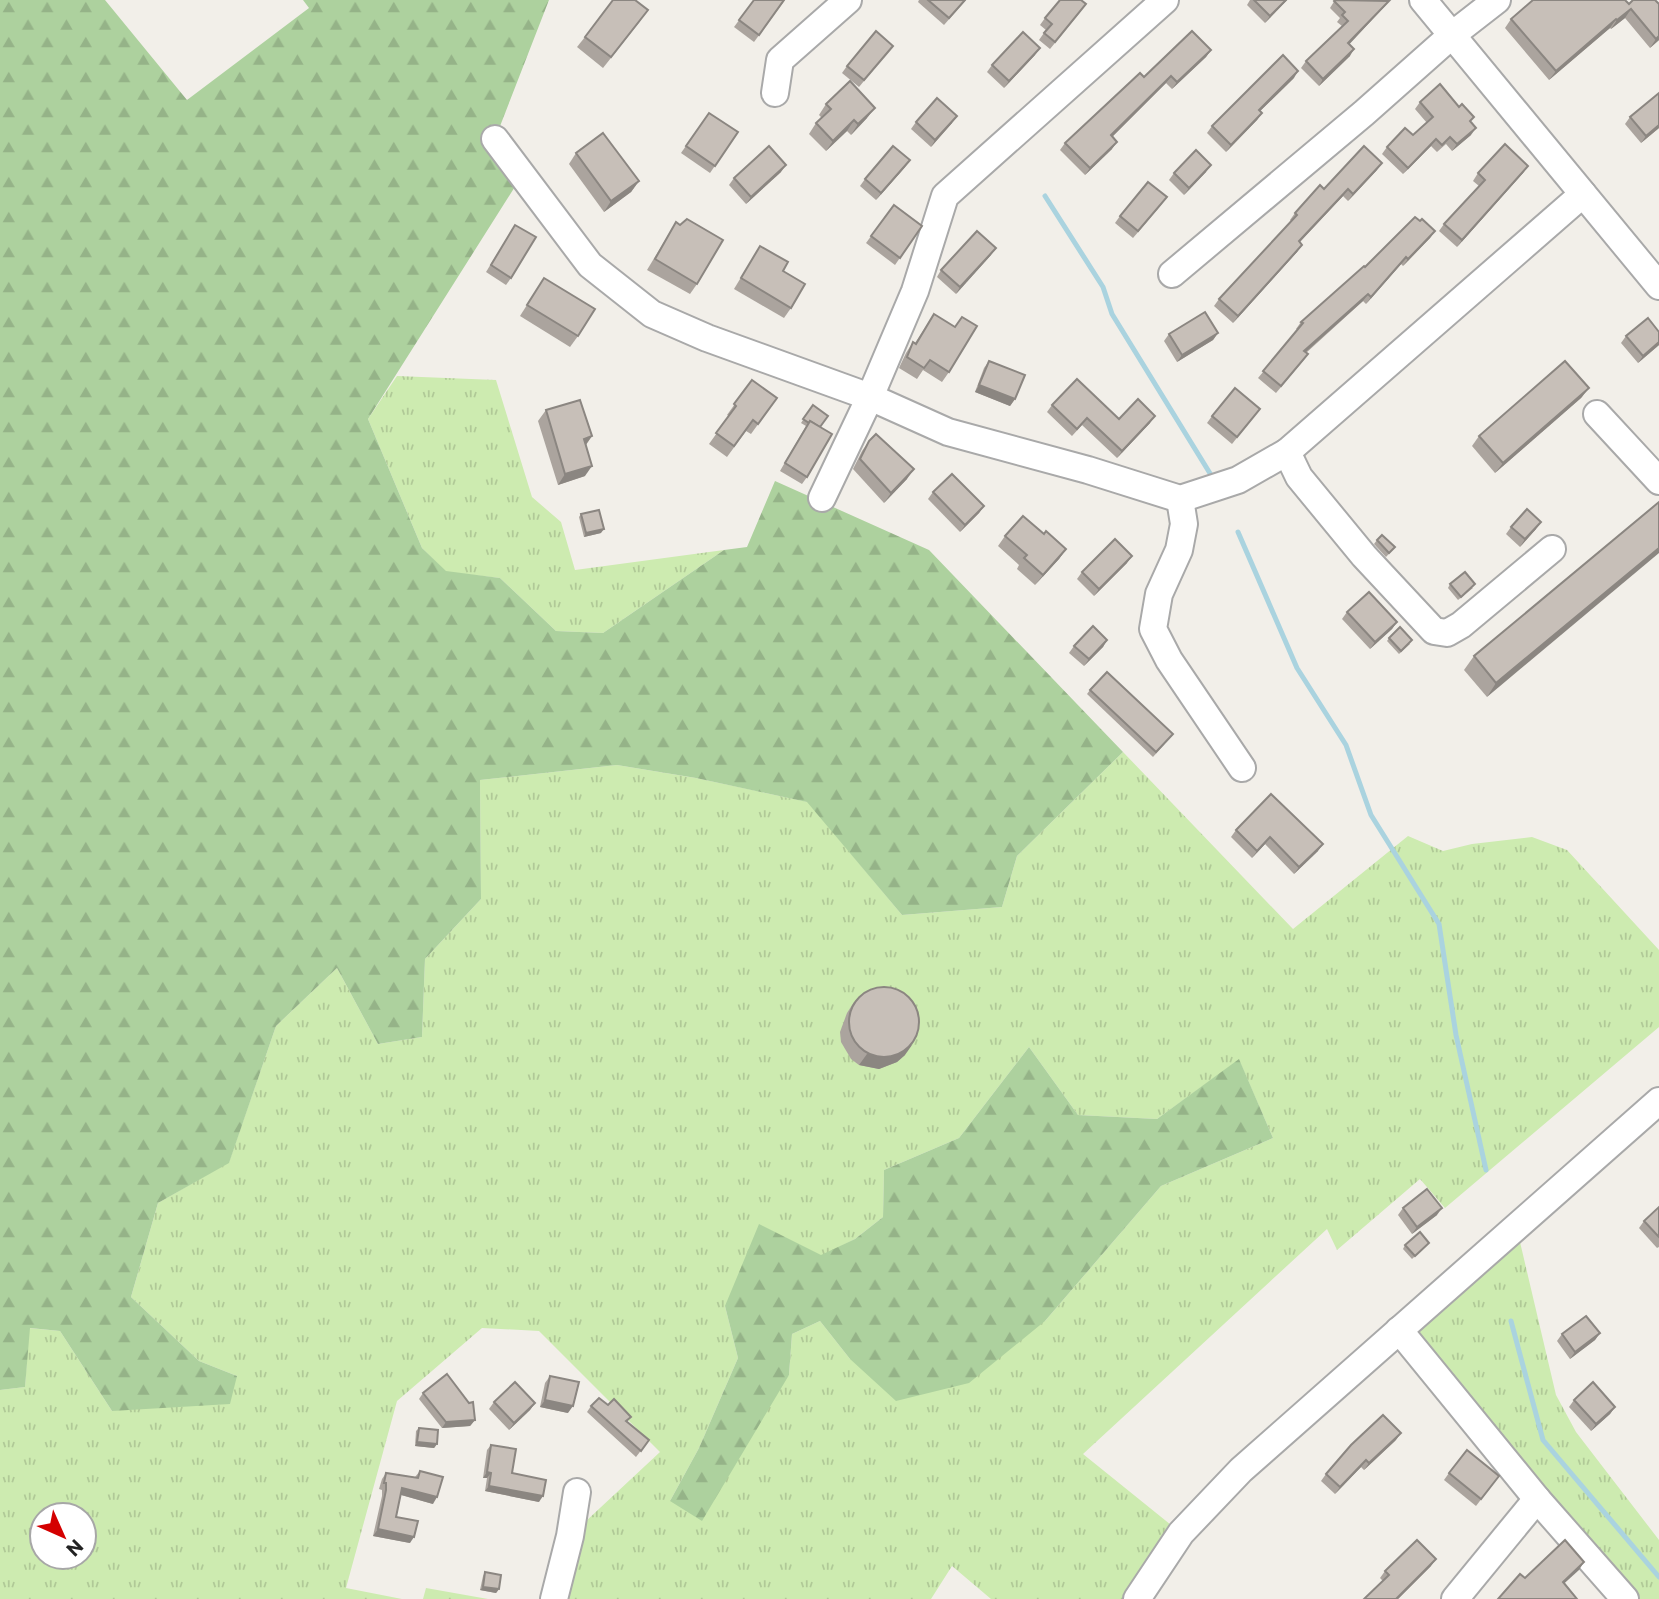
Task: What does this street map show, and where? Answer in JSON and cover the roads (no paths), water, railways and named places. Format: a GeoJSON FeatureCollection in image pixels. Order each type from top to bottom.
{"type":"FeatureCollection","features":[{"type":"Feature","properties":{"kind":"street"},"geometry":{"type":"LineString","coordinates":[[775,93],[780,60],[848,0]]}},
{"type":"Feature","properties":{"kind":"street"},"geometry":{"type":"LineString","coordinates":[[822,498],[870,397],[915,291],[945,196],[1165,0]]}},
{"type":"Feature","properties":{"kind":"street"},"geometry":{"type":"LineString","coordinates":[[1423,0],[1659,286]]}},
{"type":"Feature","properties":{"kind":"street"},"geometry":{"type":"LineString","coordinates":[[1172,274],[1364,113],[1452,35],[1497,0]]}},
{"type":"Feature","properties":{"kind":"street"},"geometry":{"type":"LineString","coordinates":[[495,139],[590,265],[652,314],[708,338],[870,397],[948,432],[1088,470],[1180,499],[1238,480],[1287,452],[1583,194]]}},
{"type":"Feature","properties":{"kind":"street"},"geometry":{"type":"LineString","coordinates":[[1597,414],[1657,475]]}},
{"type":"Feature","properties":{"kind":"street"},"geometry":{"type":"LineString","coordinates":[[1287,452],[1299,477],[1364,556],[1434,631],[1447,633],[1461,625],[1552,549]]}},
{"type":"Feature","properties":{"kind":"street"},"geometry":{"type":"LineString","coordinates":[[1180,499],[1184,524],[1179,550],[1158,594],[1153,629],[1169,660],[1242,768]]}},
{"type":"Feature","properties":{"kind":"street"},"geometry":{"type":"LineString","coordinates":[[1137,1599],[1181,1533],[1241,1470],[1659,1101]]}},
{"type":"Feature","properties":{"kind":"street"},"geometry":{"type":"LineString","coordinates":[[1399,1330],[1537,1499],[1625,1599]]}},
{"type":"Feature","properties":{"kind":"street"},"geometry":{"type":"LineString","coordinates":[[554,1599],[570,1536],[577,1492]]}},
{"type":"Feature","properties":{"kind":"street"},"geometry":{"type":"LineString","coordinates":[[1455,1599],[1537,1499]]}},
{"type":"Feature","properties":{"kind":"waterway"},"geometry":{"type":"LineString","coordinates":[[1045,196],[1103,287],[1112,314],[1211,475]]}},
{"type":"Feature","properties":{"kind":"waterway"},"geometry":{"type":"LineString","coordinates":[[1238,532],[1297,668],[1346,745],[1371,815],[1439,924],[1456,1035],[1486,1170]]}},
{"type":"Feature","properties":{"kind":"waterway"},"geometry":{"type":"LineString","coordinates":[[1511,1321],[1543,1440],[1659,1577]]}}]}
